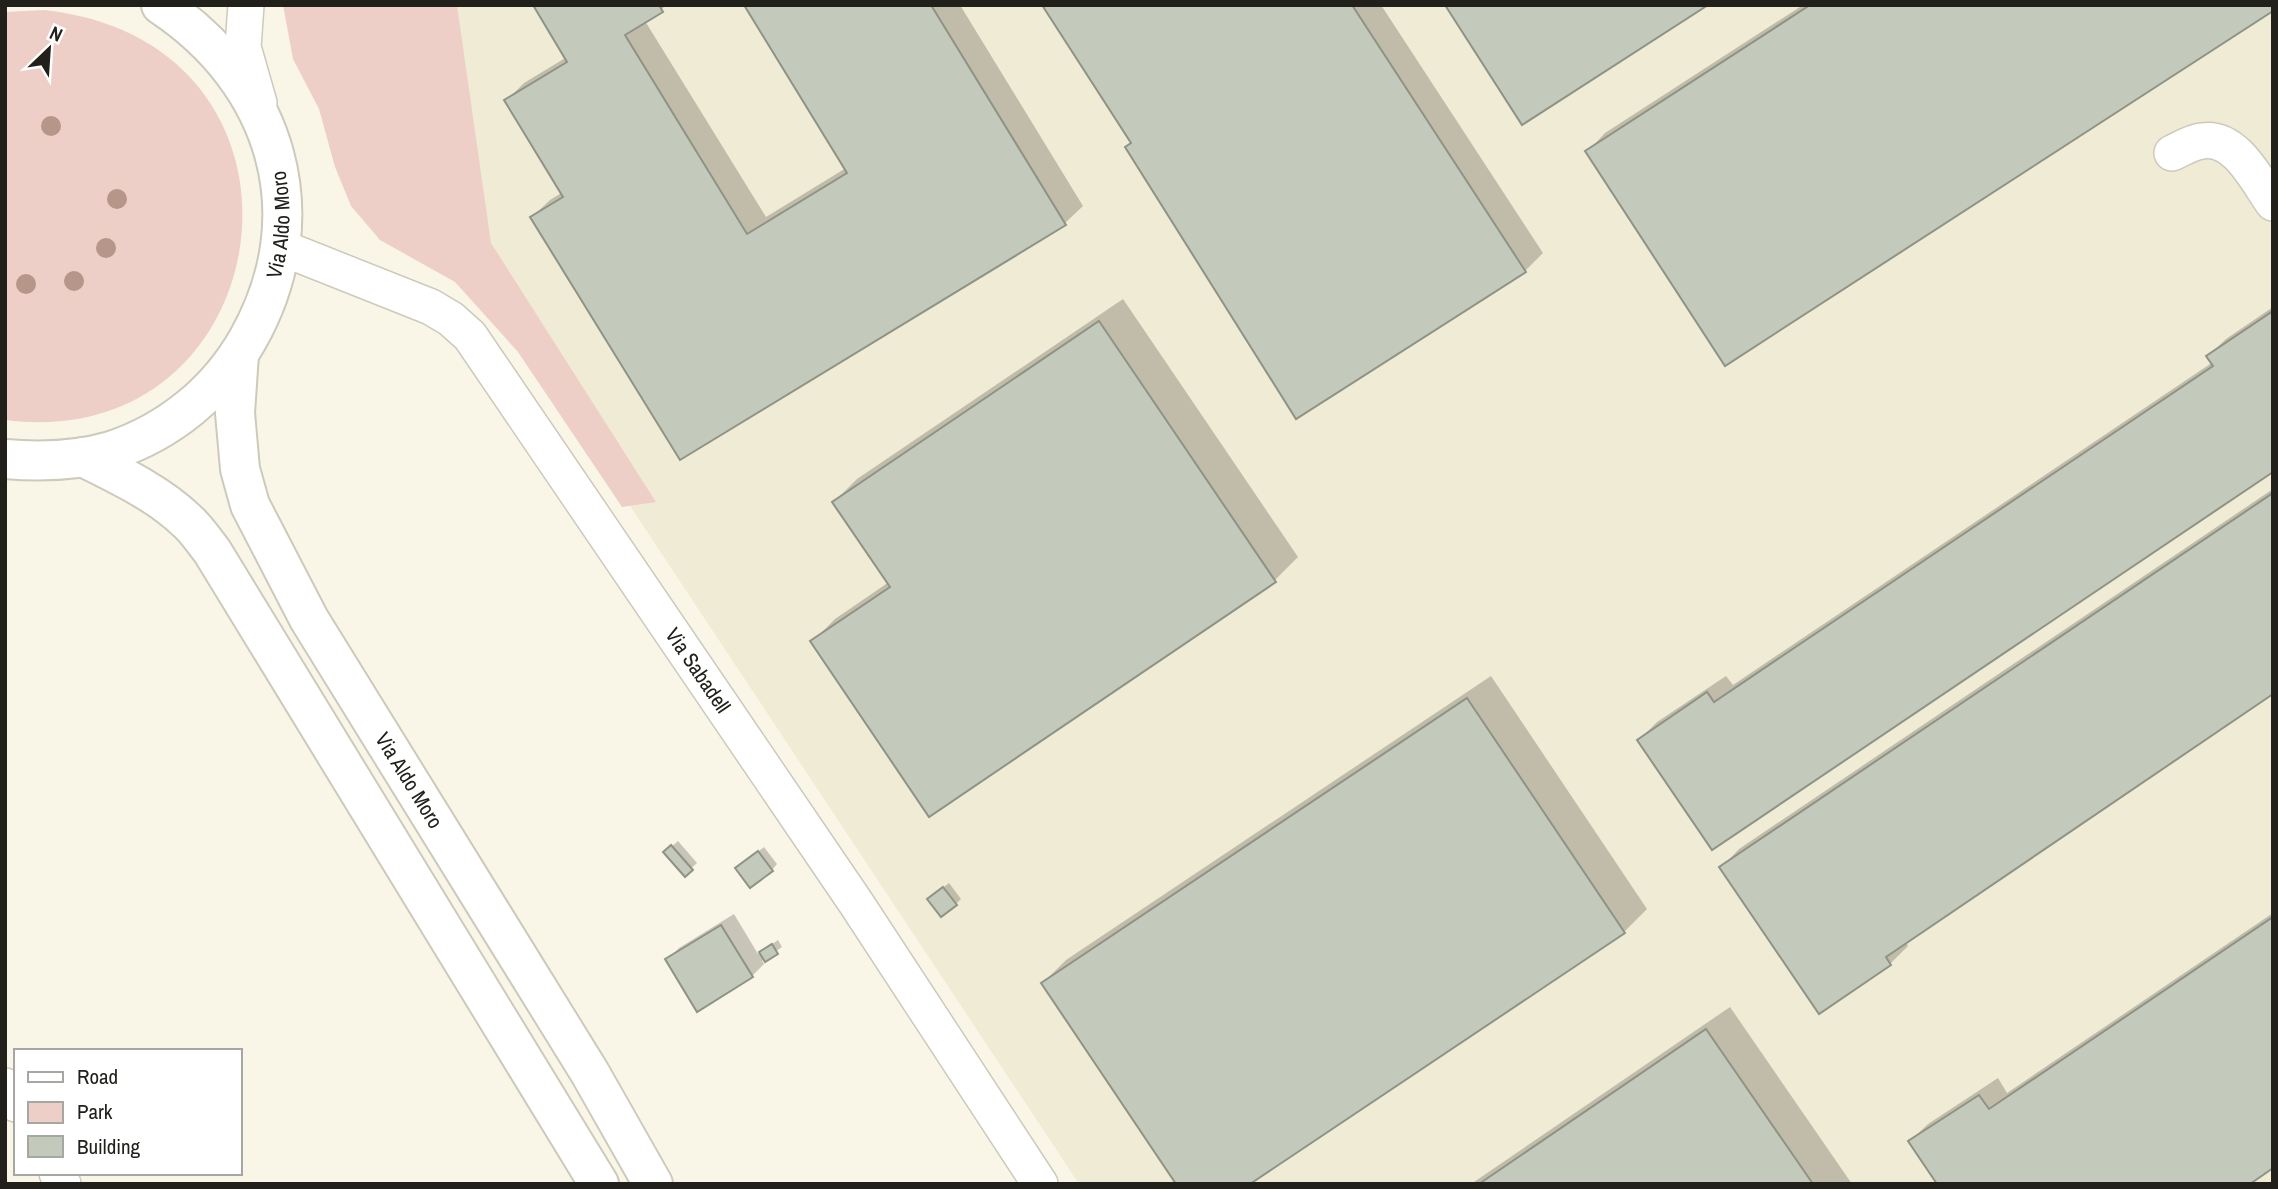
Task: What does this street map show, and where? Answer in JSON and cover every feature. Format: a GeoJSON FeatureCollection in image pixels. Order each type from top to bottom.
{"type":"FeatureCollection","features":[{"type":"Feature","properties":{"kind":"main road","name":"Via Aldo Moro"},"geometry":{"type":"LineString","coordinates":[[5,459],[49,461],[83,457],[138,440],[173,421],[210,390],[239,354],[270,295],[280,247],[282,198],[265,126],[253,101],[221,55],[202,35],[161,5]]}},
{"type":"Feature","properties":{"kind":"main road","name":"Via Aldo Moro"},"geometry":{"type":"LineString","coordinates":[[239,354],[235,413],[240,469],[250,505],[316,631],[590,1073],[653,1184]]}},
{"type":"Feature","properties":{"kind":"main road"},"geometry":{"type":"LineString","coordinates":[[83,457],[132,481],[162,501],[188,522],[212,551],[600,1184]]}},
{"type":"Feature","properties":{"kind":"street"},"geometry":{"type":"LineString","coordinates":[[246,5],[243,47],[265,126]]}},
{"type":"Feature","properties":{"kind":"street"},"geometry":{"type":"LineString","coordinates":[[2172,153],[2202,141],[2215,141],[2231,148],[2273,203]]}},
{"type":"Feature","properties":{"kind":"street","name":"Via Sabadell"},"geometry":{"type":"LineString","coordinates":[[280,247],[431,307],[451,319],[470,336],[856,903],[1040,1184]]}},
{"type":"Feature","properties":{"kind":"shaded area"},"geometry":{"type":"Polygon","coordinates":[[[454,5],[2273,5],[2273,1184],[1079,1184],[477,275],[454,5]]]}},
{"type":"Feature","properties":{"kind":"green space"},"geometry":{"type":"Polygon","coordinates":[[[283,5],[457,5],[491,243],[656,502],[622,507],[518,352],[455,282],[380,240],[351,206],[335,167],[319,109],[293,59],[283,5]]]}},
{"type":"Feature","properties":{"kind":"green space"},"geometry":{"type":"Polygon","coordinates":[[[44,10],[139,38],[203,93],[236,163],[241,240],[219,315],[171,376],[99,414],[5,420],[5,12],[44,10]]]}},
{"type":"Feature","properties":{"kind":"building"},"geometry":{"type":"Polygon","coordinates":[[[533,5],[659,5],[663,12],[625,35],[747,234],[847,173],[744,5],[931,5],[1066,225],[680,460],[530,217],[563,197],[504,100],[567,62],[533,5]]]}},
{"type":"Feature","properties":{"kind":"building"},"geometry":{"type":"Polygon","coordinates":[[[1042,5],[1352,5],[1526,272],[1296,419],[1125,147],[1131,143],[1042,5]]]}},
{"type":"Feature","properties":{"kind":"building"},"geometry":{"type":"Polygon","coordinates":[[[1445,5],[1708,5],[1522,125],[1445,5]]]}},
{"type":"Feature","properties":{"kind":"building"},"geometry":{"type":"Polygon","coordinates":[[[1810,5],[2273,5],[2273,11],[1725,366],[1585,151],[1810,5]]]}},
{"type":"Feature","properties":{"kind":"building"},"geometry":{"type":"Polygon","coordinates":[[[2273,311],[2273,472],[1712,850],[1637,740],[1707,692],[1714,702],[2213,366],[2206,356],[2273,311]]]}},
{"type":"Feature","properties":{"kind":"building"},"geometry":{"type":"Polygon","coordinates":[[[1099,321],[1276,582],[929,817],[810,641],[890,587],[832,502],[1099,321]]]}},
{"type":"Feature","properties":{"kind":"building"},"geometry":{"type":"Polygon","coordinates":[[[2273,493],[2273,694],[1886,957],[1891,965],[1819,1014],[1719,867],[2273,493]]]}},
{"type":"Feature","properties":{"kind":"building"},"geometry":{"type":"Polygon","coordinates":[[[1467,698],[1625,933],[1250,1184],[1176,1184],[1041,983],[1467,698]]]}},
{"type":"Feature","properties":{"kind":"building"},"geometry":{"type":"Polygon","coordinates":[[[671,845],[693,870],[685,877],[663,852],[671,845]]]}},
{"type":"Feature","properties":{"kind":"building"},"geometry":{"type":"Polygon","coordinates":[[[758,851],[773,871],[750,888],[735,868],[758,851]]]}},
{"type":"Feature","properties":{"kind":"building"},"geometry":{"type":"Polygon","coordinates":[[[943,887],[957,905],[941,917],[927,899],[943,887]]]}},
{"type":"Feature","properties":{"kind":"building"},"geometry":{"type":"Polygon","coordinates":[[[2273,917],[2273,1168],[2250,1184],[1937,1184],[1908,1141],[1979,1095],[1989,1109],[2273,917]]]}},
{"type":"Feature","properties":{"kind":"building"},"geometry":{"type":"Polygon","coordinates":[[[721,925],[753,977],[697,1012],[665,959],[721,925]]]}},
{"type":"Feature","properties":{"kind":"building"},"geometry":{"type":"Polygon","coordinates":[[[772,944],[778,954],[765,962],[759,952],[772,944]]]}},
{"type":"Feature","properties":{"kind":"building"},"geometry":{"type":"Polygon","coordinates":[[[1706,1029],[1813,1184],[1479,1184],[1706,1029]]]}}]}
